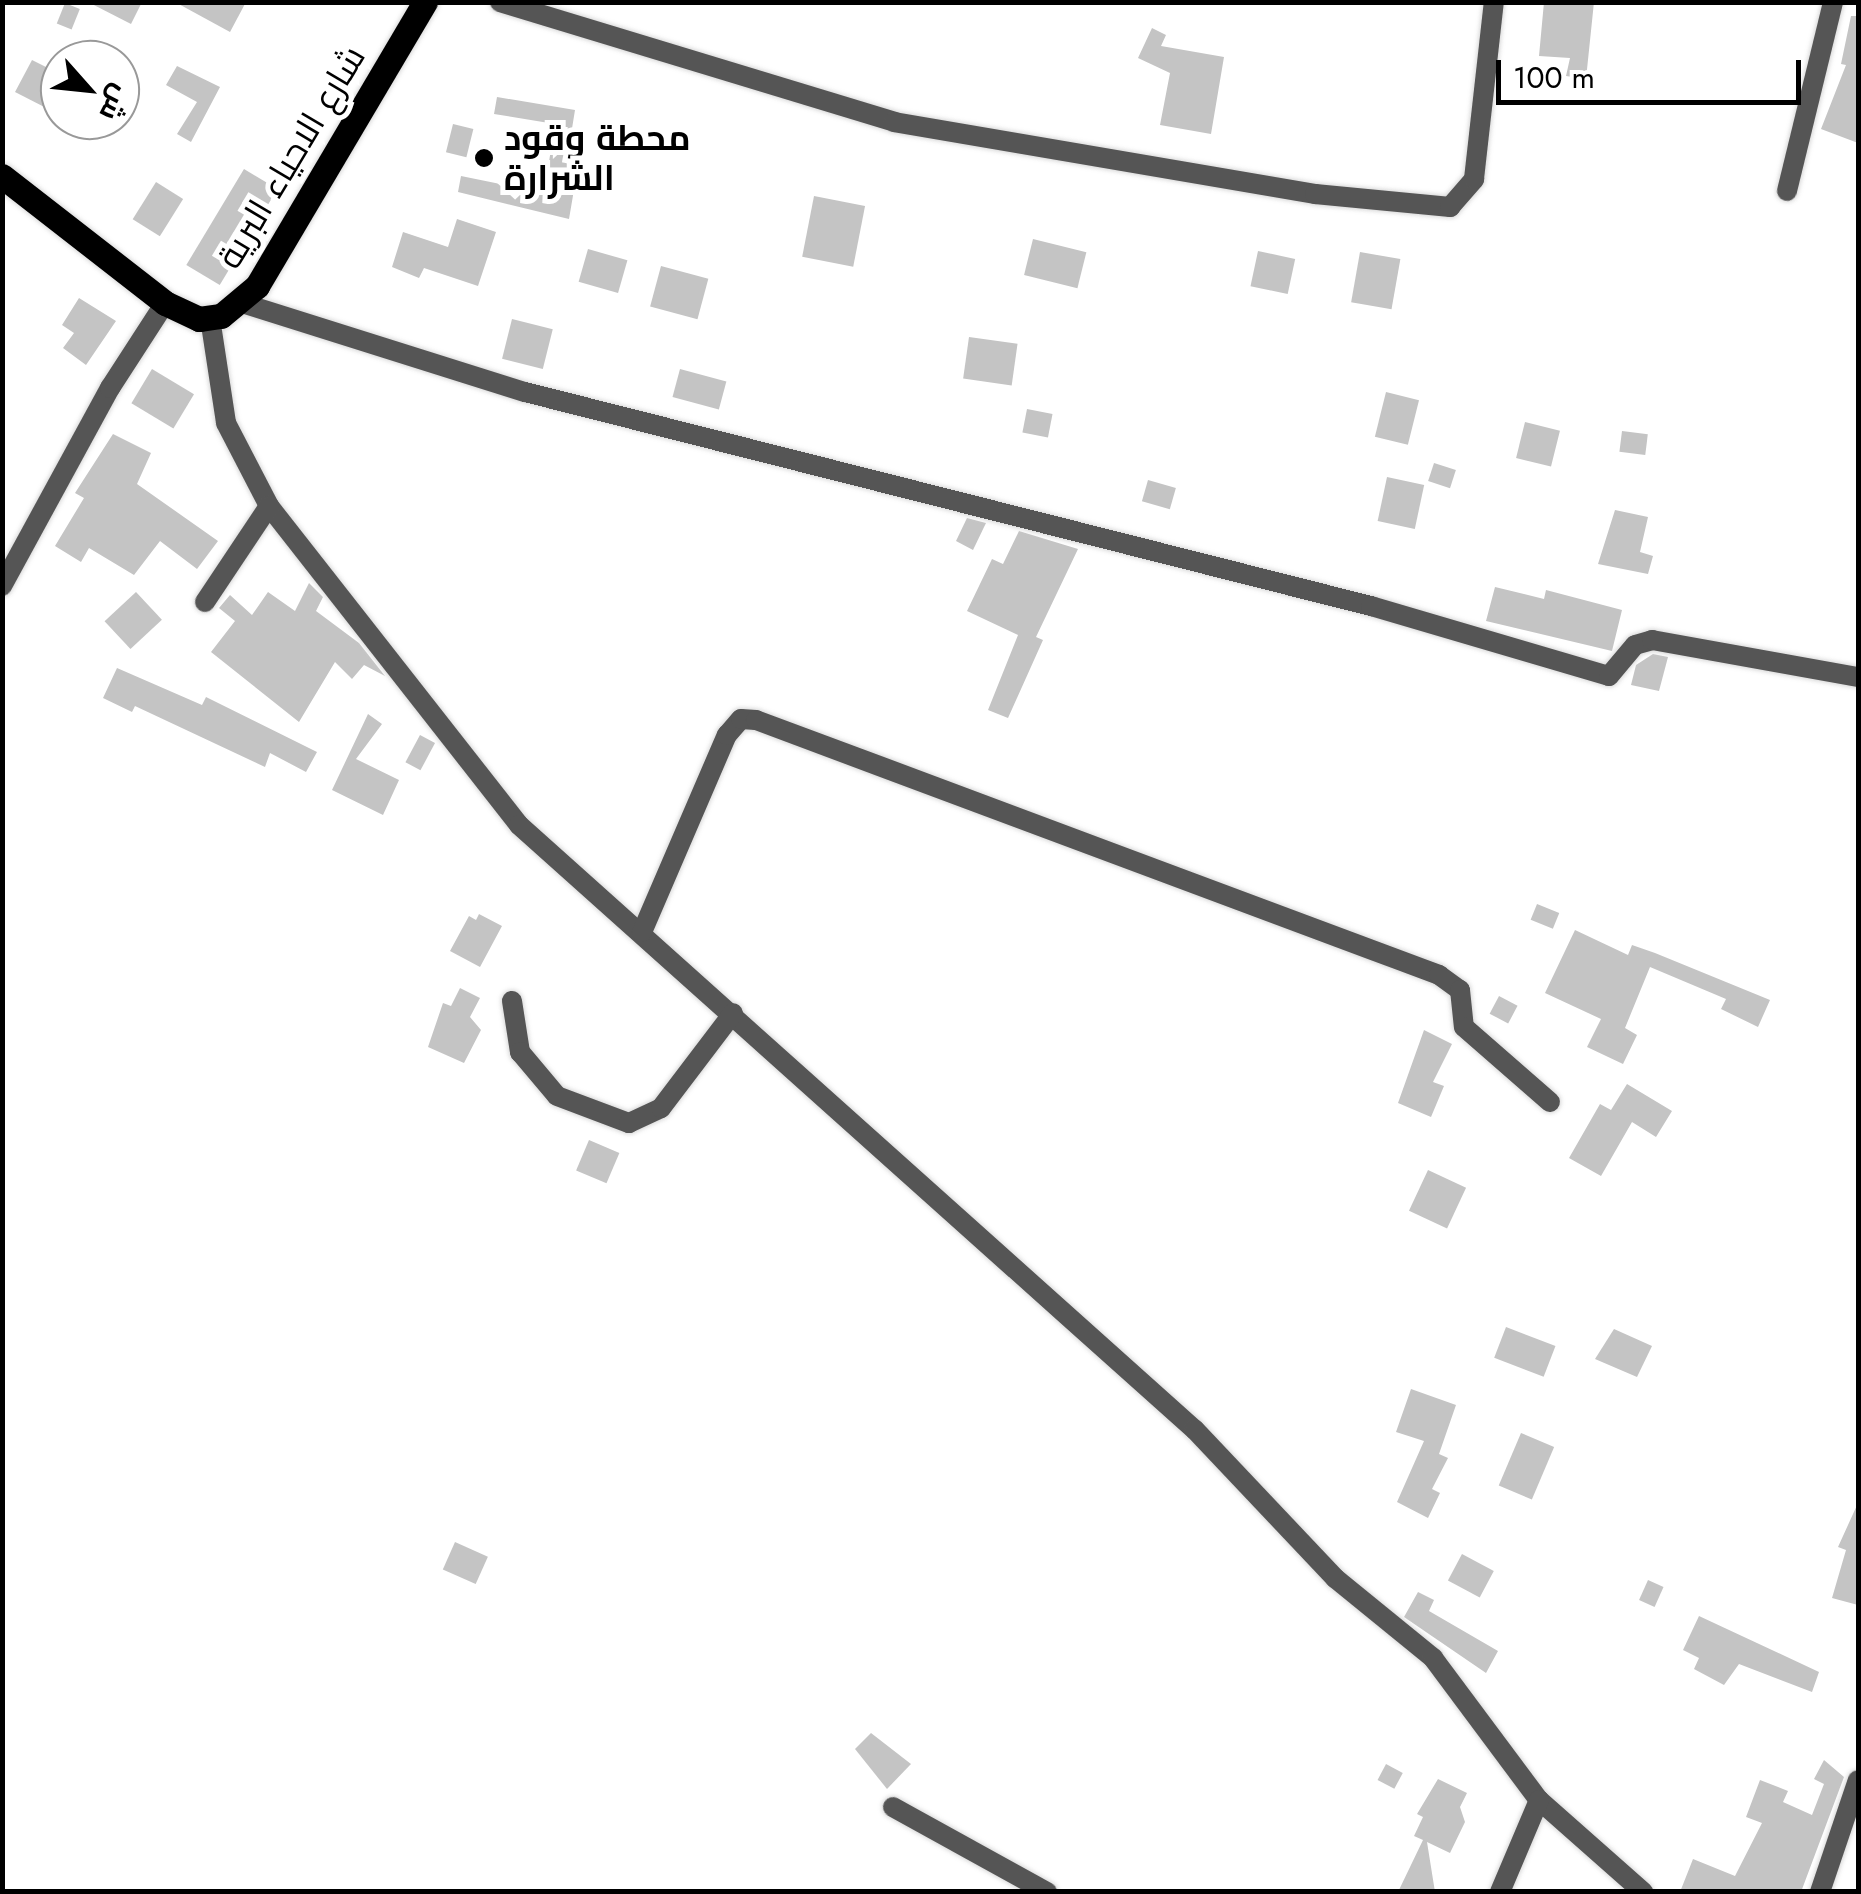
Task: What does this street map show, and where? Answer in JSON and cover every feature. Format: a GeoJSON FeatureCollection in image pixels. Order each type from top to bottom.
{"type":"FeatureCollection","features":[{"type":"Feature","properties":{"kind":"main road","name":"شارع الاحياء البرية"},"geometry":{"type":"LineString","coordinates":[[210,318],[242,303],[425,2]]}},
{"type":"Feature","properties":{"kind":"main road"},"geometry":{"type":"LineString","coordinates":[[2,176],[165,303],[210,318]]}},
{"type":"Feature","properties":{"kind":"street"},"geometry":{"type":"LineString","coordinates":[[500,2],[894,122],[1315,194],[1450,208],[1474,179],[1494,2]]}},
{"type":"Feature","properties":{"kind":"street"},"geometry":{"type":"LineString","coordinates":[[1787,191],[1833,2]]}},
{"type":"Feature","properties":{"kind":"street"},"geometry":{"type":"LineString","coordinates":[[2,586],[165,303]]}},
{"type":"Feature","properties":{"kind":"street"},"geometry":{"type":"LineString","coordinates":[[242,303],[525,392],[1371,606],[1609,676],[1637,643],[1664,640],[1858,677]]}},
{"type":"Feature","properties":{"kind":"street"},"geometry":{"type":"LineString","coordinates":[[210,318],[226,423],[269,506],[520,825],[1195,1430],[1335,1578],[1432,1658],[1540,1800],[1643,1892]]}},
{"type":"Feature","properties":{"kind":"street"},"geometry":{"type":"LineString","coordinates":[[204,602],[269,506]]}},
{"type":"Feature","properties":{"kind":"street"},"geometry":{"type":"LineString","coordinates":[[642,932],[727,735],[741,719],[756,720],[1438,975],[1460,990],[1464,1027],[1550,1102]]}},
{"type":"Feature","properties":{"kind":"street"},"geometry":{"type":"LineString","coordinates":[[512,1001],[520,1052],[556,1096],[628,1123],[661,1108],[734,1014]]}},
{"type":"Feature","properties":{"kind":"street"},"geometry":{"type":"LineString","coordinates":[[1820,1892],[1858,1780]]}},
{"type":"Feature","properties":{"kind":"street"},"geometry":{"type":"LineString","coordinates":[[1500,1892],[1540,1800]]}},
{"type":"Feature","properties":{"kind":"street"},"geometry":{"type":"LineString","coordinates":[[893,1807],[1046,1892]]}},
{"type":"Feature","properties":{"kind":"building"},"geometry":{"type":"Polygon","coordinates":[[[88,2],[142,2],[131,24],[88,2]]]}},
{"type":"Feature","properties":{"kind":"building"},"geometry":{"type":"Polygon","coordinates":[[[175,2],[246,2],[230,32],[175,2]]]}},
{"type":"Feature","properties":{"kind":"building"},"geometry":{"type":"Polygon","coordinates":[[[1544,2],[1594,2],[1586,79],[1566,76],[1570,58],[1539,56],[1544,2]]]}},
{"type":"Feature","properties":{"kind":"building"},"geometry":{"type":"Polygon","coordinates":[[[65,3],[80,9],[72,29],[57,23],[65,3]]]}},
{"type":"Feature","properties":{"kind":"building"},"geometry":{"type":"Polygon","coordinates":[[[1851,16],[1858,16],[1858,143],[1821,129],[1846,65],[1841,64],[1851,16]]]}},
{"type":"Feature","properties":{"kind":"building"},"geometry":{"type":"Polygon","coordinates":[[[1152,28],[1166,35],[1161,46],[1224,57],[1211,134],[1160,125],[1170,73],[1138,58],[1152,28]]]}},
{"type":"Feature","properties":{"kind":"building"},"geometry":{"type":"Polygon","coordinates":[[[32,60],[40,64],[40,105],[15,92],[32,60]]]}},
{"type":"Feature","properties":{"kind":"building"},"geometry":{"type":"Polygon","coordinates":[[[177,66],[220,87],[191,142],[177,134],[197,102],[166,85],[177,66]]]}},
{"type":"Feature","properties":{"kind":"building"},"geometry":{"type":"Polygon","coordinates":[[[497,97],[575,110],[570,141],[582,143],[569,219],[458,192],[461,176],[544,193],[555,124],[494,114],[497,97]]]}},
{"type":"Feature","properties":{"kind":"building"},"geometry":{"type":"Polygon","coordinates":[[[453,124],[473,129],[466,157],[446,152],[453,124]]]}},
{"type":"Feature","properties":{"kind":"building"},"geometry":{"type":"Polygon","coordinates":[[[244,169],[277,189],[220,285],[186,265],[244,169]]]}},
{"type":"Feature","properties":{"kind":"building"},"geometry":{"type":"Polygon","coordinates":[[[156,182],[183,199],[160,236],[133,219],[156,182]]]}},
{"type":"Feature","properties":{"kind":"building"},"geometry":{"type":"Polygon","coordinates":[[[814,196],[865,206],[853,267],[802,257],[814,196]]]}},
{"type":"Feature","properties":{"kind":"building"},"geometry":{"type":"Polygon","coordinates":[[[457,219],[496,232],[478,286],[424,268],[419,278],[392,267],[403,232],[448,247],[457,219]]]}},
{"type":"Feature","properties":{"kind":"building"},"geometry":{"type":"Polygon","coordinates":[[[1033,239],[1086,252],[1077,288],[1024,275],[1033,239]]]}},
{"type":"Feature","properties":{"kind":"building"},"geometry":{"type":"Polygon","coordinates":[[[588,249],[627,260],[618,293],[579,282],[588,249]]]}},
{"type":"Feature","properties":{"kind":"building"},"geometry":{"type":"Polygon","coordinates":[[[1258,251],[1295,259],[1288,294],[1251,286],[1258,251]]]}},
{"type":"Feature","properties":{"kind":"building"},"geometry":{"type":"Polygon","coordinates":[[[1360,252],[1400,259],[1392,309],[1351,302],[1360,252]]]}},
{"type":"Feature","properties":{"kind":"building"},"geometry":{"type":"Polygon","coordinates":[[[661,266],[708,279],[697,319],[650,307],[661,266]]]}},
{"type":"Feature","properties":{"kind":"building"},"geometry":{"type":"Polygon","coordinates":[[[79,298],[116,321],[86,365],[63,348],[74,333],[62,325],[79,298]]]}},
{"type":"Feature","properties":{"kind":"building"},"geometry":{"type":"Polygon","coordinates":[[[512,319],[553,329],[543,369],[502,359],[512,319]]]}},
{"type":"Feature","properties":{"kind":"building"},"geometry":{"type":"Polygon","coordinates":[[[969,337],[1018,344],[1012,385],[963,379],[969,337]]]}},
{"type":"Feature","properties":{"kind":"building"},"geometry":{"type":"Polygon","coordinates":[[[152,369],[194,394],[173,429],[131,403],[152,369]]]}},
{"type":"Feature","properties":{"kind":"building"},"geometry":{"type":"Polygon","coordinates":[[[680,369],[726,381],[719,409],[672,397],[680,369]]]}},
{"type":"Feature","properties":{"kind":"building"},"geometry":{"type":"Polygon","coordinates":[[[1386,392],[1419,400],[1408,445],[1375,437],[1386,392]]]}},
{"type":"Feature","properties":{"kind":"building"},"geometry":{"type":"Polygon","coordinates":[[[1027,409],[1053,414],[1048,438],[1022,433],[1027,409]]]}},
{"type":"Feature","properties":{"kind":"building"},"geometry":{"type":"Polygon","coordinates":[[[1525,422],[1560,431],[1551,467],[1516,458],[1525,422]]]}},
{"type":"Feature","properties":{"kind":"building"},"geometry":{"type":"Polygon","coordinates":[[[1622,431],[1648,434],[1645,455],[1619,452],[1622,431]]]}},
{"type":"Feature","properties":{"kind":"building"},"geometry":{"type":"Polygon","coordinates":[[[113,434],[151,453],[137,484],[218,541],[197,569],[160,541],[134,575],[89,548],[81,562],[55,546],[84,498],[75,493],[113,434]]]}},
{"type":"Feature","properties":{"kind":"building"},"geometry":{"type":"Polygon","coordinates":[[[1434,463],[1456,470],[1450,488],[1428,481],[1434,463]]]}},
{"type":"Feature","properties":{"kind":"building"},"geometry":{"type":"Polygon","coordinates":[[[1387,477],[1424,485],[1415,529],[1378,521],[1387,477]]]}},
{"type":"Feature","properties":{"kind":"building"},"geometry":{"type":"Polygon","coordinates":[[[1148,480],[1176,488],[1170,509],[1142,501],[1148,480]]]}},
{"type":"Feature","properties":{"kind":"building"},"geometry":{"type":"Polygon","coordinates":[[[1615,510],[1648,517],[1640,552],[1653,556],[1648,574],[1598,564],[1615,510]]]}},
{"type":"Feature","properties":{"kind":"building"},"geometry":{"type":"Polygon","coordinates":[[[967,518],[986,523],[973,550],[956,541],[967,518]]]}},
{"type":"Feature","properties":{"kind":"building"},"geometry":{"type":"Polygon","coordinates":[[[1019,531],[1078,549],[1036,637],[1043,640],[1008,718],[988,710],[1018,635],[967,611],[992,559],[1003,564],[1019,531]]]}},
{"type":"Feature","properties":{"kind":"building"},"geometry":{"type":"Polygon","coordinates":[[[309,583],[323,597],[316,611],[359,643],[385,676],[364,665],[352,679],[335,662],[299,722],[211,652],[235,621],[219,608],[230,595],[252,615],[268,592],[295,611],[309,583]]]}},
{"type":"Feature","properties":{"kind":"building"},"geometry":{"type":"Polygon","coordinates":[[[1495,587],[1544,599],[1546,590],[1622,610],[1612,651],[1486,621],[1495,587]]]}},
{"type":"Feature","properties":{"kind":"building"},"geometry":{"type":"Polygon","coordinates":[[[136,592],[162,620],[130,649],[105,621],[136,592]]]}},
{"type":"Feature","properties":{"kind":"building"},"geometry":{"type":"Polygon","coordinates":[[[1653,654],[1668,657],[1659,691],[1631,685],[1636,665],[1653,654]]]}},
{"type":"Feature","properties":{"kind":"building"},"geometry":{"type":"Polygon","coordinates":[[[117,668],[202,705],[206,697],[317,752],[306,772],[270,753],[265,767],[135,706],[132,712],[103,698],[117,668]]]}},
{"type":"Feature","properties":{"kind":"building"},"geometry":{"type":"Polygon","coordinates":[[[368,714],[382,724],[356,759],[399,780],[383,815],[332,790],[368,714]]]}},
{"type":"Feature","properties":{"kind":"building"},"geometry":{"type":"Polygon","coordinates":[[[420,735],[435,743],[420,770],[405,762],[420,735]]]}},
{"type":"Feature","properties":{"kind":"building"},"geometry":{"type":"Polygon","coordinates":[[[1537,904],[1559,913],[1553,929],[1531,920],[1537,904]]]}},
{"type":"Feature","properties":{"kind":"building"},"geometry":{"type":"Polygon","coordinates":[[[479,914],[502,926],[480,967],[450,951],[469,916],[476,920],[479,914]]]}},
{"type":"Feature","properties":{"kind":"building"},"geometry":{"type":"Polygon","coordinates":[[[1575,930],[1628,955],[1632,945],[1770,1000],[1758,1027],[1721,1009],[1726,999],[1650,967],[1625,1028],[1637,1035],[1623,1064],[1587,1047],[1601,1019],[1545,993],[1575,930]]]}},
{"type":"Feature","properties":{"kind":"building"},"geometry":{"type":"Polygon","coordinates":[[[460,988],[480,998],[470,1017],[481,1030],[464,1063],[428,1047],[443,1003],[451,1006],[460,988]]]}},
{"type":"Feature","properties":{"kind":"building"},"geometry":{"type":"Polygon","coordinates":[[[1499,996],[1518,1006],[1508,1024],[1490,1014],[1499,996]]]}},
{"type":"Feature","properties":{"kind":"building"},"geometry":{"type":"Polygon","coordinates":[[[1424,1030],[1452,1044],[1433,1082],[1444,1086],[1431,1117],[1398,1103],[1424,1030]]]}},
{"type":"Feature","properties":{"kind":"building"},"geometry":{"type":"Polygon","coordinates":[[[1627,1084],[1672,1111],[1656,1137],[1632,1122],[1601,1176],[1569,1158],[1600,1104],[1611,1110],[1627,1084]]]}},
{"type":"Feature","properties":{"kind":"building"},"geometry":{"type":"Polygon","coordinates":[[[589,1140],[619,1153],[606,1183],[576,1170],[589,1140]]]}},
{"type":"Feature","properties":{"kind":"building"},"geometry":{"type":"Polygon","coordinates":[[[1428,1170],[1466,1188],[1447,1229],[1409,1211],[1428,1170]]]}},
{"type":"Feature","properties":{"kind":"building"},"geometry":{"type":"Polygon","coordinates":[[[1506,1327],[1555,1346],[1544,1377],[1494,1358],[1506,1327]]]}},
{"type":"Feature","properties":{"kind":"building"},"geometry":{"type":"Polygon","coordinates":[[[1614,1329],[1652,1346],[1637,1377],[1595,1359],[1614,1329]]]}},
{"type":"Feature","properties":{"kind":"building"},"geometry":{"type":"Polygon","coordinates":[[[1411,1389],[1456,1405],[1439,1454],[1448,1458],[1432,1489],[1440,1493],[1428,1518],[1397,1502],[1424,1441],[1396,1432],[1411,1389]]]}},
{"type":"Feature","properties":{"kind":"building"},"geometry":{"type":"Polygon","coordinates":[[[1521,1433],[1554,1447],[1532,1500],[1499,1485],[1521,1433]]]}},
{"type":"Feature","properties":{"kind":"building"},"geometry":{"type":"Polygon","coordinates":[[[1858,1503],[1858,1605],[1832,1598],[1846,1550],[1838,1547],[1858,1503]]]}},
{"type":"Feature","properties":{"kind":"building"},"geometry":{"type":"Polygon","coordinates":[[[455,1542],[488,1557],[476,1584],[443,1569],[455,1542]]]}},
{"type":"Feature","properties":{"kind":"building"},"geometry":{"type":"Polygon","coordinates":[[[1462,1554],[1494,1571],[1480,1597],[1448,1580],[1462,1554]]]}},
{"type":"Feature","properties":{"kind":"building"},"geometry":{"type":"Polygon","coordinates":[[[1648,1580],[1664,1587],[1655,1607],[1639,1600],[1648,1580]]]}},
{"type":"Feature","properties":{"kind":"building"},"geometry":{"type":"Polygon","coordinates":[[[1418,1592],[1434,1600],[1429,1611],[1498,1651],[1486,1673],[1404,1617],[1418,1592]]]}},
{"type":"Feature","properties":{"kind":"building"},"geometry":{"type":"Polygon","coordinates":[[[1699,1616],[1819,1672],[1812,1692],[1739,1664],[1724,1685],[1694,1669],[1699,1658],[1683,1650],[1699,1616]]]}},
{"type":"Feature","properties":{"kind":"building"},"geometry":{"type":"Polygon","coordinates":[[[871,1733],[911,1764],[887,1789],[855,1749],[871,1733]]]}},
{"type":"Feature","properties":{"kind":"building"},"geometry":{"type":"Polygon","coordinates":[[[1824,1760],[1844,1777],[1801,1892],[1680,1892],[1693,1859],[1735,1876],[1762,1823],[1746,1817],[1760,1780],[1788,1791],[1783,1802],[1812,1815],[1824,1784],[1814,1779],[1824,1760]]]}},
{"type":"Feature","properties":{"kind":"building"},"geometry":{"type":"Polygon","coordinates":[[[1386,1764],[1403,1773],[1394,1789],[1378,1780],[1386,1764]]]}},
{"type":"Feature","properties":{"kind":"building"},"geometry":{"type":"Polygon","coordinates":[[[1438,1779],[1467,1793],[1460,1807],[1465,1822],[1450,1853],[1427,1842],[1435,1892],[1398,1892],[1423,1840],[1414,1836],[1423,1817],[1417,1814],[1438,1779]]]}},
{"type":"Feature","properties":{"kind":"place","name":"محطة وقود الشرارة"},"geometry":{"type":"Point","coordinates":[484,158]}}]}
